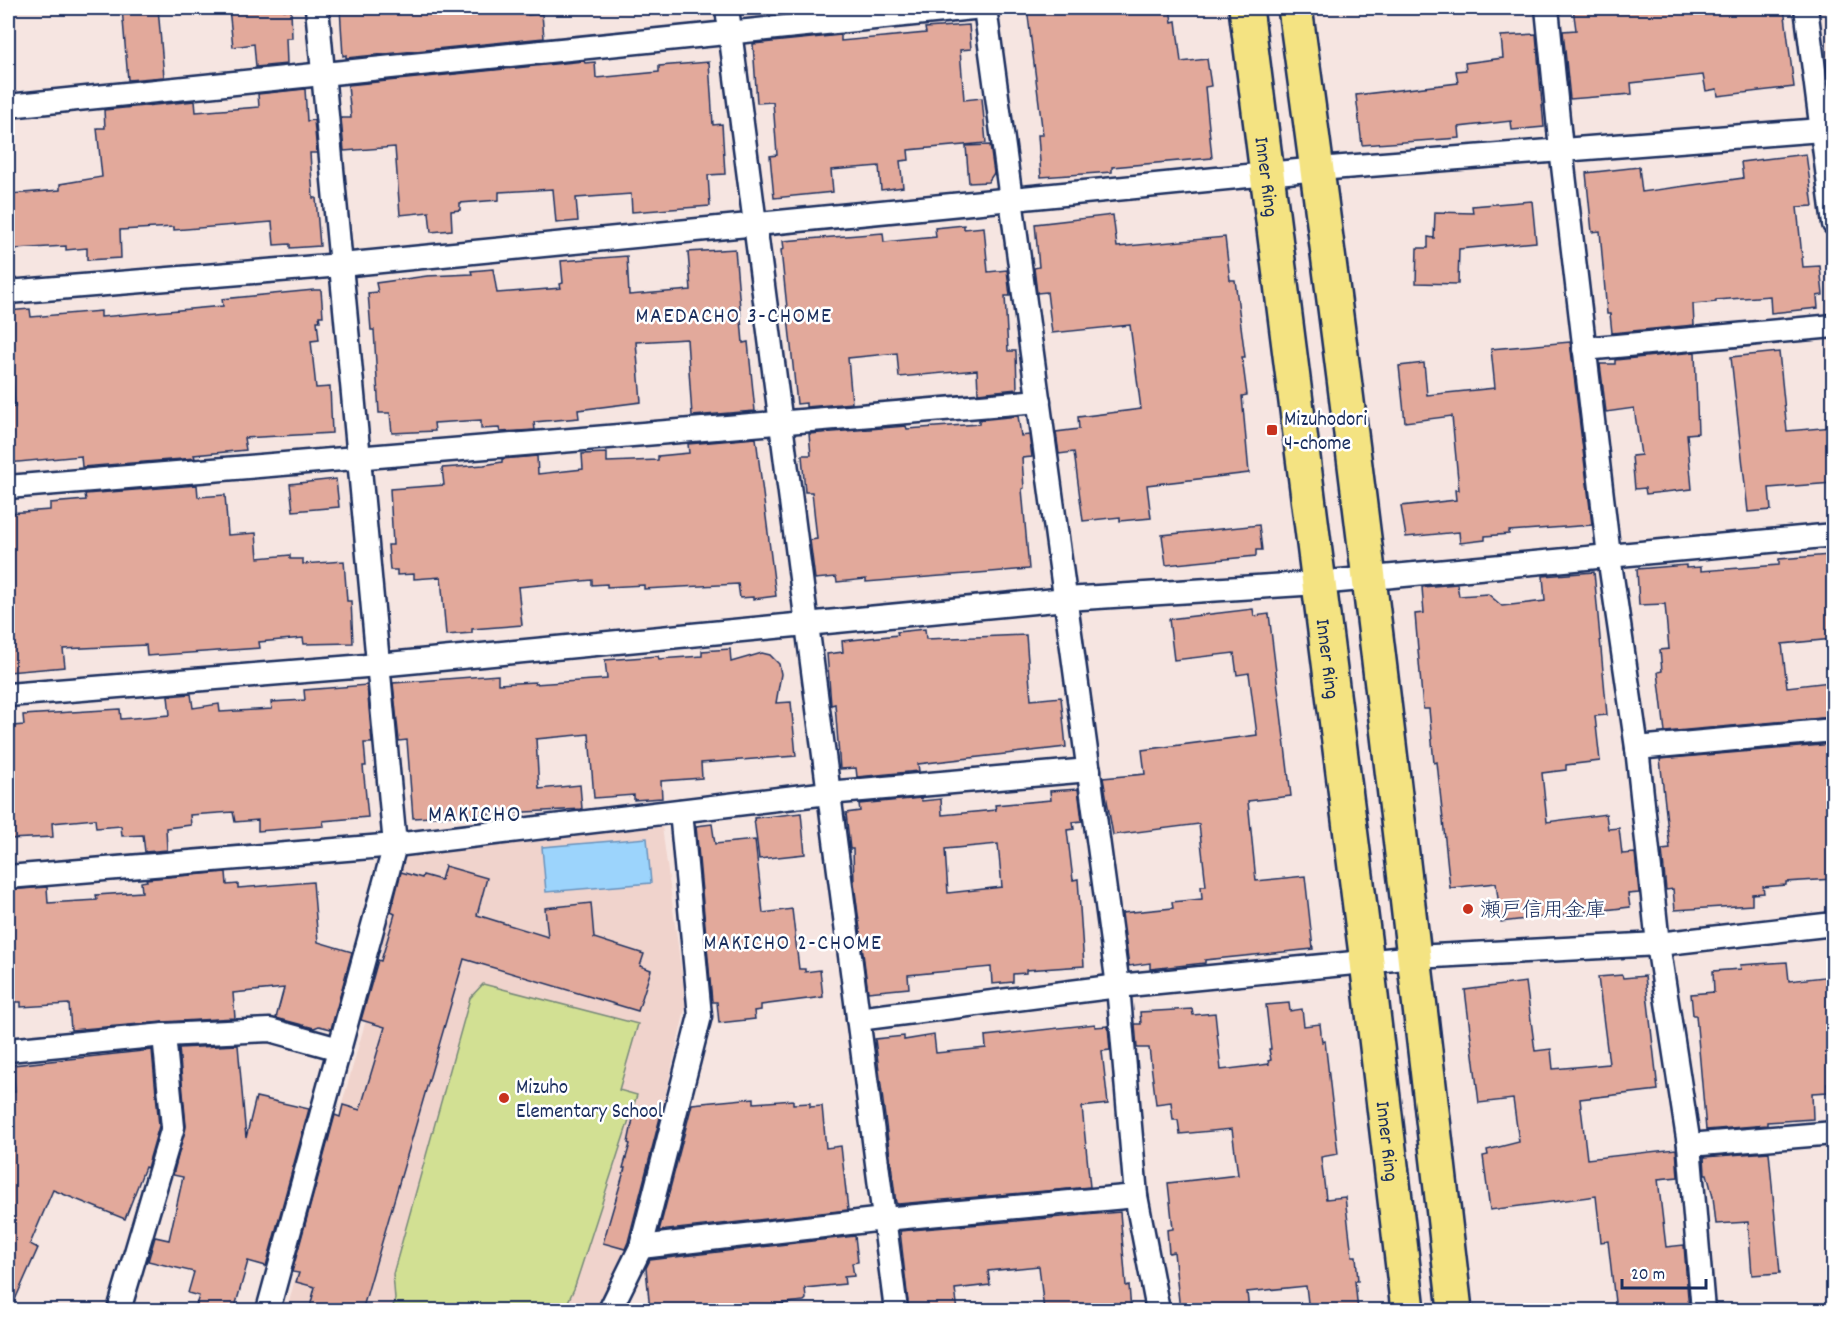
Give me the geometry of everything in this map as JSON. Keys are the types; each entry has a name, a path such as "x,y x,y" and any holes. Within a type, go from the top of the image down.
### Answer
{"main road":[{"name":"Inner Ring","path":"1246,8 1367,962 1408,1311"},
{"path":"1295,8 1318,169 1455,1311"}],"street":[{"path":"268,1311 395,846 318,8"},
{"path":"727,8 896,1311"},
{"path":"8,106 974,8"},
{"path":"986,8 1118,986 1136,1196 1158,1311"},
{"path":"1547,8 1561,149 1609,556 1637,748 1658,944 1689,1145 1703,1311"},
{"path":"1806,8 1827,129 1833,224"},
{"path":"8,292 341,265 1318,169 1827,129"},
{"path":"1584,349 1833,326"},
{"path":"8,487 1039,401"},
{"path":"8,695 378,665 1066,599 1368,579 1833,535"},
{"path":"1637,748 1833,730"},
{"path":"8,877 395,846 828,793 1089,770"},
{"path":"610,1311 640,1247 700,1016 681,811"},
{"path":"858,1019 1118,986 1414,957 1658,944 1833,924"},
{"path":"8,1050 164,1035 270,1030 339,1049"},
{"path":"119,1311 173,1127 164,1035"},
{"path":"1689,1145 1833,1133"},
{"path":"640,1247 884,1219 1136,1196"}],"shaded area":[{"name":"Mizuho Elementary School","path":"662,827 686,1005 632,1243 596,1310 287,1310 317,1192 373,995 398,860 407,850"}],"green space":[{"path":"483,984 638,1024 619,1090 637,1095 574,1289 564,1310 392,1310 395,1299 393,1274 470,998"}],"water":[{"path":"647,838 651,883 546,892 542,847"}],"building":[{"path":"122,8 158,8 164,77 128,80"},
{"path":"229,8 291,10 292,38 286,38 287,64 256,67 254,44 233,47"},
{"path":"340,8 528,8 528,15 542,14 544,38 346,58 346,55 343,56"},
{"path":"1027,8 1170,8 1172,22 1176,21 1181,62 1207,59 1211,86 1205,87 1212,158 1112,167 1112,172 1041,177 1038,135 1043,135"},
{"path":"1573,8 1784,8 1794,87 1718,96 1717,89 1706,91 1703,75 1631,83 1632,94 1570,99 1563,31 1576,30"},
{"path":"969,25 971,49 960,50 964,100 982,98 986,143 908,150 909,160 900,161 903,187 881,190 879,166 831,170 833,192 774,198 770,156 777,155 773,102 757,103 753,44 841,35 841,41 926,33 925,28"},
{"path":"1536,34 1544,127 1512,130 1511,121 1459,127 1460,138 1362,145 1356,95 1458,83 1456,71 1466,70 1465,63 1503,58 1501,36"},
{"path":"584,61 585,63 595,62 596,78 659,72 659,66 709,62 713,125 722,124 725,174 708,175 710,206 632,212 631,194 576,198 578,221 556,223 553,189 499,192 499,200 460,203 460,210 451,211 452,230 431,232 429,212 400,215 395,147 344,151 341,118 351,118 348,85"},
{"path":"305,89 307,121 314,120 317,153 310,153 313,198 316,198 320,246 290,248 290,244 274,245 272,222 174,230 174,227 120,230 121,258 87,260 87,248 66,250 66,246 14,249 11,194 60,190 60,184 102,177 97,128 105,128 104,110 195,101 196,112 259,107 258,94"},
{"path":"990,145 994,173 988,182 969,183 966,146"},
{"path":"1806,154 1813,206 1797,207 1803,267 1820,266 1823,295 1817,296 1818,308 1771,313 1770,296 1716,300 1716,302 1693,304 1694,325 1612,333 1610,314 1607,314 1600,231 1592,232 1586,173 1639,167 1642,192 1743,178 1741,162"},
{"path":"1532,201 1536,242 1459,249 1458,284 1416,283 1417,248 1428,248 1428,237 1434,238 1435,212 1473,213 1472,206"},
{"path":"1113,215 1117,247 1225,237 1230,280 1235,280 1245,357 1242,357 1247,395 1242,396 1249,473 1147,485 1151,518 1120,521 1120,517 1083,521 1074,452 1059,454 1056,432 1079,429 1078,417 1141,409 1130,325 1052,333 1047,292 1037,293 1034,268 1039,267 1035,224"},
{"path":"964,225 964,229 984,227 988,272 1007,270 1010,296 1005,296 1008,351 1016,351 1017,389 978,393 977,370 899,377 897,353 848,358 852,403 806,407 806,403 797,404 781,250 784,249 783,241 883,233 884,242 936,237 935,228"},
{"path":"735,249 743,343 748,342 755,411 692,416 687,339 636,342 641,402 578,410 579,418 534,422 535,430 500,432 499,428 481,429 481,420 434,423 435,431 392,433 390,413 379,413 374,330 371,330 368,293 378,292 376,283 427,276 472,274 471,271 493,269 497,293 561,288 560,284 563,283 561,261 627,256 629,295 691,290 688,252"},
{"path":"321,290 323,316 319,316 320,321 317,321 319,340 311,341 316,388 330,387 332,433 244,438 246,450 194,455 195,458 82,467 81,456 8,463 8,408 15,407 8,311 30,309 31,317 101,311 101,317 223,306 222,299"},
{"path":"1570,342 1592,525 1509,531 1509,534 1485,536 1485,540 1460,543 1459,532 1406,537 1401,506 1456,500 1455,490 1459,490 1452,416 1405,422 1399,366 1424,363 1427,395 1495,388 1491,349"},
{"path":"1695,352 1698,433 1687,434 1692,489 1646,494 1645,488 1635,489 1632,456 1641,455 1634,408 1606,412 1600,364 1615,364 1615,360"},
{"path":"1779,352 1787,431 1833,427 1833,483 1769,488 1771,510 1748,512 1731,357"},
{"path":"1018,416 1021,436 1029,435 1032,457 1022,458 1024,488 1022,489 1029,569 866,582 866,579 837,582 836,577 815,579 810,540 817,539 812,492 805,492 802,455 811,455 809,434 906,426 907,429 979,424 979,420"},
{"path":"756,438 776,596 740,598 738,584 644,589 644,585 607,587 607,584 592,585 592,580 518,587 522,625 472,629 472,633 446,635 441,577 414,579 414,574 397,575 397,570 390,570 388,545 393,545 390,489 444,485 442,468 484,465 502,462 502,459 537,456 538,474 583,469 582,454 607,453 607,462 658,460 658,456 689,453 688,444"},
{"path":"336,479 339,507 293,511 290,484"},
{"path":"197,485 198,497 225,495 228,535 256,533 258,558 290,555 290,559 303,559 303,564 344,561 347,601 351,601 353,643 304,644 303,638 259,642 260,648 147,656 146,645 63,649 65,667 8,672 8,513 50,510 50,503 86,500 85,494"},
{"path":"1259,525 1262,550 1256,550 1256,556 1166,565 1162,535"},
{"path":"1830,555 1833,639 1782,644 1787,687 1830,682 1831,689 1833,688 1833,717 1665,732 1658,672 1662,671 1660,650 1669,649 1665,604 1639,605 1637,569 1686,565 1686,568 1701,567 1701,571 1779,565 1779,559"},
{"path":"1594,572 1607,715 1595,716 1600,761 1566,765 1566,770 1542,773 1547,822 1606,814 1608,829 1619,828 1622,854 1635,853 1639,893 1628,894 1630,907 1501,922 1496,883 1450,888 1437,762 1434,763 1429,709 1423,709 1415,614 1424,613 1422,587 1457,584 1459,596 1488,594 1502,606 1545,601 1543,576"},
{"path":"1253,609 1254,616 1269,614 1291,796 1248,801 1256,881 1305,876 1313,949 1205,960 1205,963 1150,969 1150,963 1129,966 1122,913 1173,908 1172,902 1202,899 1201,886 1206,886 1199,824 1113,835 1103,778 1145,774 1142,750 1257,735 1249,673 1237,675 1234,653 1174,660 1169,619"},
{"path":"925,629 926,639 1026,635 1031,700 1061,697 1066,747 918,764 919,771 857,777 856,768 840,769 835,704 831,705 827,654 843,652 842,641 898,635 897,632"},
{"path":"730,649 731,662 762,653 770,655 779,664 781,674 776,703 791,702 796,756 701,763 702,778 661,781 662,798 634,800 634,795 594,798 589,734 536,739 539,789 580,785 582,809 413,818 407,740 399,741 393,683 498,675 498,684 607,679 605,660 658,656 659,659 702,656 702,651"},
{"path":"367,685 372,743 364,743 366,766 363,766 368,817 323,821 324,826 258,831 258,820 235,822 233,812 190,815 191,825 166,828 167,850 145,852 143,835 122,836 121,826 96,828 95,819 52,823 53,837 8,839 8,731 13,731 13,726 24,725 23,715 120,709 121,719 170,715 168,696 191,694 193,708 219,704 220,712 272,709 271,702 305,700 304,690"},
{"path":"1833,744 1833,879 1786,882 1786,885 1763,887 1764,893 1752,894 1752,905 1675,910 1673,889 1666,890 1662,850 1670,849 1660,759"},
{"path":"1078,789 1082,821 1073,822 1074,829 1067,830 1073,880 1078,879 1084,966 1026,970 1026,973 1013,974 1013,982 992,984 991,967 908,975 909,988 868,992 854,883 853,849 850,849 846,813 860,811 859,804 921,798 922,801 941,799 942,815 996,810 995,805 1051,800 1050,791","holes":["998,844 1002,887 948,893 945,849"]},
{"path":"801,813 805,854 759,859 754,818"},
{"path":"712,824 715,844 755,840 763,913 792,909 799,969 805,969 805,972 820,970 823,997 761,1005 761,1010 754,1011 755,1019 719,1023 717,1002 712,1002 696,826"},
{"path":"445,866 487,878 477,915 548,937 545,908 591,903 594,938 644,954 640,966 651,970 638,1011 464,959 362,1311 309,1311 315,1287 296,1282 299,1273 292,1272 335,1115 340,1117 343,1105 360,1110 385,1027 361,1020 378,960 381,961 395,914 391,912 401,872 441,880"},
{"path":"226,872 227,885 238,884 238,888 313,882 318,942 352,952 331,1029 319,1026 314,1028 276,1018 284,988 233,993 235,1018 71,1030 69,1004 21,1007 21,1002 8,1002 8,890 47,887 48,903 97,900 96,895 142,892 141,882 147,881 146,879"},
{"path":"1787,962 1789,981 1833,976 1833,1084 1827,1084 1828,1092 1812,1093 1813,1119 1706,1130 1696,1015 1693,1015 1691,994 1714,992 1713,971 1741,969 1740,965"},
{"path":"1622,975 1623,978 1645,976 1658,1090 1580,1099 1587,1159 1676,1149 1678,1177 1658,1179 1666,1247 1684,1245 1689,1311 1651,1311 1650,1307 1616,1311 1608,1241 1601,1242 1596,1196 1490,1210 1483,1156 1488,1155 1487,1150 1519,1142 1513,1099 1479,1103 1465,990 1526,982 1535,1051 1551,1049 1553,1069 1609,1064 1598,977"},
{"path":"1289,1003 1290,1011 1302,1009 1304,1026 1320,1024 1322,1042 1325,1041 1338,1154 1321,1157 1326,1199 1345,1197 1352,1256 1356,1256 1358,1281 1355,1281 1358,1311 1309,1311 1306,1286 1247,1292 1249,1311 1180,1311 1174,1252 1169,1253 1167,1230 1173,1229 1168,1183 1238,1175 1232,1129 1180,1134 1178,1120 1173,1120 1171,1102 1156,1104 1149,1048 1137,1048 1135,1024 1141,1024 1140,1012 1192,1009 1193,1015 1215,1013 1221,1070 1269,1064 1268,1061 1271,1060 1269,1049 1271,1049 1266,1005"},
{"path":"1095,1024 1095,1027 1108,1026 1110,1050 1102,1051 1108,1104 1082,1107 1090,1187 896,1203 875,1039 904,1036 904,1040 934,1035 936,1053 986,1048 985,1036"},
{"path":"238,1045 246,1138 256,1097 309,1109 266,1266 248,1261 234,1311 194,1311 199,1296 188,1293 194,1272 148,1261 155,1237 169,1240 183,1177 173,1175 186,1126 179,1048"},
{"path":"152,1050 159,1126 147,1168 145,1167 125,1219 53,1190 30,1244 38,1248 10,1311 8,1311 8,1092 15,1092 13,1065"},
{"path":"754,1098 754,1103 793,1100 793,1104 810,1103 810,1107 822,1106 826,1148 841,1146 848,1210 659,1231 692,1104"},
{"path":"663,1106 625,1249 603,1243 625,1168 623,1168 630,1144 628,1143 635,1109"},
{"path":"1769,1152 1780,1273 1752,1275 1748,1222 1716,1224 1713,1197 1707,1174 1705,1174 1704,1157"},
{"path":"1120,1212 1126,1286 1129,1285 1131,1311 1044,1311 1039,1266 988,1271 990,1285 955,1289 958,1311 909,1311 900,1231"},
{"path":"855,1236 858,1262 852,1263 854,1276 844,1277 845,1284 805,1288 806,1299 804,1301 716,1311 650,1311 646,1268 650,1260"}],"place":[{"name":"Mizuhodori 4-chome","path":"1272,430"},
{"name":"瀬戸信用金庫","path":"1468,909"},
{"name":"Mizuho Elementary School","path":"504,1098"}],"district":[{"name":"MAEDACHO 3-CHOME","path":"734,314"},
{"name":"MAKICHO","path":"475,813"},
{"name":"MAKICHO 2-CHOME","path":"793,941"}]}
